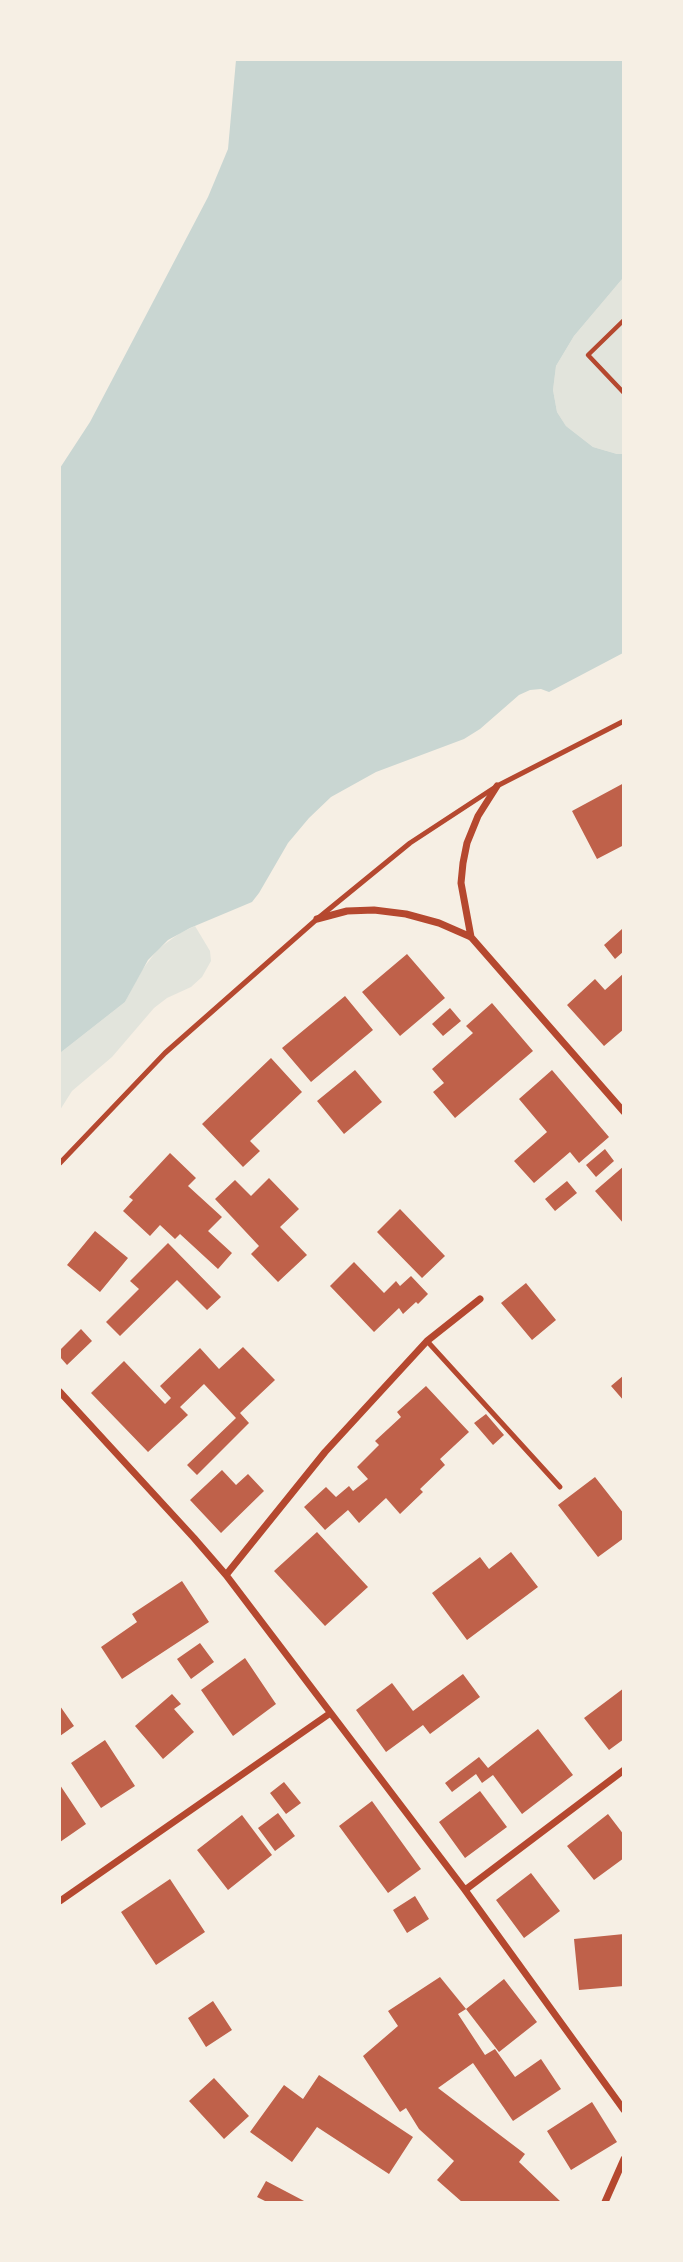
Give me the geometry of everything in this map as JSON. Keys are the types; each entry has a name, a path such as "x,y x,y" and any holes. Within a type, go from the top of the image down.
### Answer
{"street":[{"path":"471,937 461,883 463,863 467,843 478,816 497,786"},
{"path":"317,919 347,912 384,912 439,923 471,937 624,1112"},
{"path":"226,1575 325,1452 427,1341 480,1299"},
{"path":"60,1392 226,1575 465,1891 624,2110"},
{"path":"60,1901 329,1714"},
{"path":"465,1891 624,1770"},
{"path":"605,2203 624,2159"}],"lane":[{"path":"60,1163 165,1053 317,919 410,843 497,786 624,721"},
{"path":"427,1341 560,1487"}],"path":[{"path":"624,320 588,355 624,393"}],"shaded area":[{"path":"236,60 623,60 623,278 574,336 556,366 553,390 557,412 566,426 593,447 623,454 623,653 549,692 541,689 530,690 519,695 480,729 464,739 376,772 331,797 288,843 252,902 168,940 148,960 125,1002 60,1053 60,468 90,422 208,197 228,149"},
{"path":"623,278 623,454 617,454 593,447 566,426 557,412 553,390 556,366 574,336"},
{"path":"195,926 210,951 211,961 202,977 191,987 167,998 154,1008 112,1057 72,1091 60,1110 60,1053 125,1002 142,970 158,949"}],"building":[{"path":"624,783 624,845 597,859 572,811"},
{"path":"622,929 624,951 615,959 604,945"},
{"path":"407,954 445,998 400,1036 362,992"},
{"path":"624,973 624,1029 604,1046 567,1005 595,979 605,990"},
{"path":"345,996 373,1030 311,1082 282,1048"},
{"path":"492,1003 533,1051 455,1118 433,1092 444,1083 432,1069 473,1033 466,1026"},
{"path":"450,1008 461,1021 443,1036 432,1024"},
{"path":"271,1058 302,1092 250,1141 260,1151 243,1167 202,1124"},
{"path":"355,1070 382,1102 344,1134 317,1101"},
{"path":"552,1070 609,1137 579,1163 570,1152 534,1183 514,1161 547,1132 519,1099"},
{"path":"605,1149 614,1161 596,1177 586,1165"},
{"path":"170,1153 196,1178 188,1186 222,1217 208,1231 232,1253 218,1269 180,1234 175,1239 160,1225 150,1236 123,1211 133,1200 129,1197"},
{"path":"624,1166 624,1224 595,1191"},
{"path":"269,1178 299,1209 280,1227 307,1255 278,1282 251,1254 259,1246 215,1199 235,1180 251,1196"},
{"path":"567,1181 577,1193 555,1211 545,1199"},
{"path":"400,1209 445,1256 422,1278 377,1232"},
{"path":"95,1231 128,1258 100,1292 67,1265"},
{"path":"168,1243 221,1297 207,1310 177,1280 120,1336 106,1322 139,1289 130,1281"},
{"path":"354,1262 384,1293 396,1281 400,1286 411,1276 428,1294 403,1314 399,1308 374,1332 330,1286"},
{"path":"526,1283 556,1320 532,1340 501,1303"},
{"path":"81,1329 92,1341 67,1365 60,1357 60,1350"},
{"path":"243,1347 275,1380 240,1413 249,1423 197,1475 187,1465 236,1418 204,1384 180,1407 188,1415 148,1452 91,1393 124,1361 165,1404 171,1398 160,1386 200,1348 219,1369"},
{"path":"624,1375 624,1401 611,1386"},
{"path":"426,1386 469,1432 440,1459 445,1465 420,1489 423,1492 400,1514 386,1498 359,1523 348,1510 325,1530 304,1507 326,1487 336,1497 349,1486 353,1491 368,1479 357,1467 379,1445 375,1441 401,1417 397,1412"},
{"path":"486,1414 504,1435 493,1445 474,1423"},
{"path":"222,1470 236,1485 248,1474 264,1491 221,1533 190,1500"},
{"path":"595,1477 624,1514 624,1538 598,1557 558,1505"},
{"path":"317,1532 368,1587 325,1626 274,1571"},
{"path":"511,1552 538,1587 467,1640 432,1593 480,1557 489,1569"},
{"path":"182,1581 209,1622 122,1679 101,1647 137,1622 132,1614"},
{"path":"200,1643 214,1662 191,1679 177,1659"},
{"path":"245,1658 276,1704 233,1736 201,1690"},
{"path":"463,1674 480,1697 430,1734 423,1725 386,1752 356,1710 392,1683 413,1711"},
{"path":"624,1688 624,1739 609,1750 584,1718"},
{"path":"172,1694 181,1704 174,1709 194,1732 163,1759 135,1726"},
{"path":"60,1706 74,1726 60,1736"},
{"path":"538,1729 573,1775 522,1814 493,1775 482,1783 476,1774 452,1792 445,1783 479,1757 488,1768"},
{"path":"105,1740 135,1786 101,1808 71,1763"},
{"path":"284,1782 301,1803 286,1814 270,1793"},
{"path":"60,1785 86,1824 60,1842"},
{"path":"480,1791 507,1827 465,1858 439,1822"},
{"path":"372,1801 421,1869 388,1893 339,1826"},
{"path":"278,1813 295,1836 275,1851 258,1828"},
{"path":"608,1814 624,1835 624,1858 594,1880 567,1846"},
{"path":"242,1815 272,1855 228,1890 197,1850"},
{"path":"531,1873 560,1911 524,1938 496,1900"},
{"path":"170,1879 205,1932 156,1965 121,1912"},
{"path":"415,1896 429,1919 407,1933 393,1910"},
{"path":"624,1934 624,1986 579,1990 574,1939"},
{"path":"440,1977 466,2009 458,2014 485,2055 495,2049 515,2077 541,2059 561,2089 513,2121 473,2063 438,2088 525,2154 519,2162 561,2202 462,2202 437,2180 454,2161 419,2129 406,2108 400,2112 363,2056 398,2026 388,2011"},
{"path":"504,1979 537,2022 499,2052 466,2009"},
{"path":"213,2001 232,2030 206,2047 188,2018"},
{"path":"319,2075 413,2137 389,2174 317,2127 292,2162 250,2132 284,2085 303,2099"},
{"path":"214,2078 249,2116 224,2139 189,2101"},
{"path":"592,2102 617,2142 571,2170 547,2131"},
{"path":"266,2181 306,2202 267,2202 257,2197"}]}
